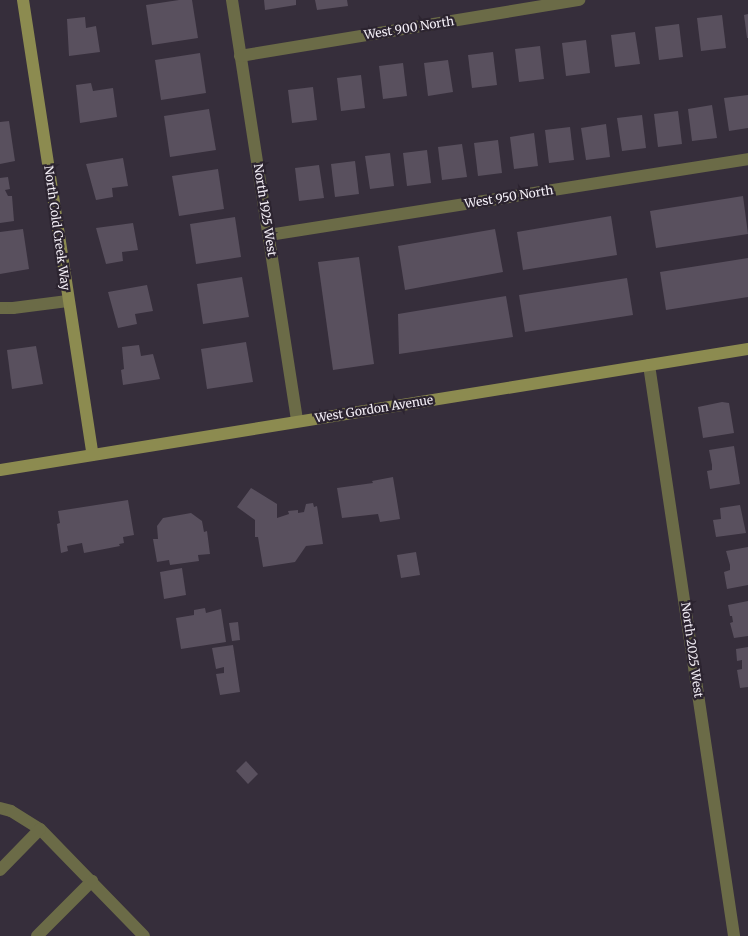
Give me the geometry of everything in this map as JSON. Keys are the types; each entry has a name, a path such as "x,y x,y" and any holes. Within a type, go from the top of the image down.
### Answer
{"main road":[{"name":"North Cold Creek Way","path":"23,0 93,455"},
{"name":"West Gordon Avenue","path":"0,470 748,349"}],"street":[{"name":"North 1925 West","path":"232,0 297,421"},
{"name":"West 900 North","path":"240,56 579,0"},
{"name":"West 950 North","path":"269,235 748,159"},
{"path":"0,308 68,301"},
{"name":"North 2025 West","path":"649,365 734,936"},
{"path":"0,808 11,811 40,829 144,936"},
{"path":"0,870 40,829"},
{"path":"37,936 92,881"}],"building":[{"path":"192,0 198,38 152,45 146,5"},
{"path":"264,0 296,0 296,5 265,10"},
{"path":"315,0 347,0 348,6 317,10"},
{"path":"748,14 748,38 747,38 744,15"},
{"path":"722,15 726,48 701,51 697,18"},
{"path":"85,17 86,28 96,26 100,52 69,56 67,19"},
{"path":"679,24 683,57 659,60 655,27"},
{"path":"635,32 640,64 615,67 611,35"},
{"path":"586,40 590,73 566,76 562,43"},
{"path":"540,46 544,79 519,82 515,49"},
{"path":"493,52 497,85 472,88 468,55"},
{"path":"200,53 206,93 161,100 155,60"},
{"path":"448,60 453,92 428,96 424,63"},
{"path":"403,63 407,96 383,99 379,66"},
{"path":"361,75 365,108 341,111 337,78"},
{"path":"91,83 93,91 113,88 117,117 80,123 76,85"},
{"path":"313,87 317,120 292,123 288,90"},
{"path":"748,95 748,128 729,131 724,98"},
{"path":"712,105 717,138 692,141 688,109"},
{"path":"209,109 216,150 170,157 164,116"},
{"path":"678,111 682,144 658,147 654,114"},
{"path":"642,115 646,148 622,151 617,118"},
{"path":"9,121 15,161 0,164 0,122"},
{"path":"606,124 610,157 586,160 581,128"},
{"path":"570,127 574,160 549,163 545,130"},
{"path":"534,133 538,166 514,169 510,137"},
{"path":"498,140 502,173 478,176 474,143"},
{"path":"462,144 467,177 442,180 438,147"},
{"path":"427,150 431,183 407,186 403,153"},
{"path":"390,153 394,186 370,189 365,156"},
{"path":"123,158 128,186 112,188 113,197 96,200 86,164"},
{"path":"355,161 359,194 335,197 331,164"},
{"path":"319,165 324,198 299,201 295,168"},
{"path":"218,169 224,209 179,216 172,176"},
{"path":"8,177 10,189 5,190 8,196 12,196 14,221 0,223 0,178"},
{"path":"743,196 748,234 656,248 650,211"},
{"path":"611,216 617,255 523,270 517,232"},
{"path":"235,217 241,257 196,264 190,224"},
{"path":"133,223 138,250 122,252 123,261 106,264 96,228"},
{"path":"23,229 29,269 0,274 0,232"},
{"path":"495,229 503,272 405,290 398,246"},
{"path":"359,257 374,364 333,370 318,262"},
{"path":"748,258 748,297 666,310 660,272"},
{"path":"242,277 249,317 203,324 197,284"},
{"path":"627,278 633,315 525,332 519,295"},
{"path":"147,285 153,311 135,314 137,324 118,328 108,292"},
{"path":"506,296 513,337 399,354 398,314"},
{"path":"246,342 253,382 207,389 201,349"},
{"path":"139,345 141,356 153,354 160,379 123,385 121,370 124,369 122,347"},
{"path":"36,346 43,384 12,389 7,350"},
{"path":"722,402 729,403 734,433 703,438 698,407"},
{"path":"734,446 740,484 710,489 707,471 712,470 712,465 709,450"},
{"path":"393,477 400,519 380,522 378,514 342,518 337,488 373,483 372,481"},
{"path":"251,488 277,504 277,518 289,514 288,511 298,510 298,513 304,512 306,504 313,503 314,507 317,506 323,544 306,546 295,562 263,567 258,537 255,537 255,520 237,507"},
{"path":"128,500 134,535 123,537 124,543 119,544 120,546 84,553 82,543 67,546 68,551 61,553 57,524 60,523 58,511"},
{"path":"740,505 746,533 716,537 713,520 721,519 720,508"},
{"path":"191,513 202,521 204,532 207,531 210,554 198,555 199,561 170,565 169,560 157,562 153,539 158,539 157,526 163,518"},
{"path":"748,547 748,585 727,589 724,572 730,570 730,565 726,551"},
{"path":"416,552 420,575 401,578 397,555"},
{"path":"182,568 186,595 164,599 160,572"},
{"path":"748,601 748,636 734,638 730,623 733,622 732,616 730,616 728,605"},
{"path":"205,608 206,613 221,609 226,642 181,649 176,618 194,615 194,610"},
{"path":"238,622 240,640 232,641 229,623"},
{"path":"233,645 240,692 220,695 216,674 224,673 224,667 216,669 212,648"},
{"path":"748,647 748,687 740,688 737,670 742,669 742,660 737,661 736,649"},
{"path":"246,761 258,774 248,784 236,771"}]}
